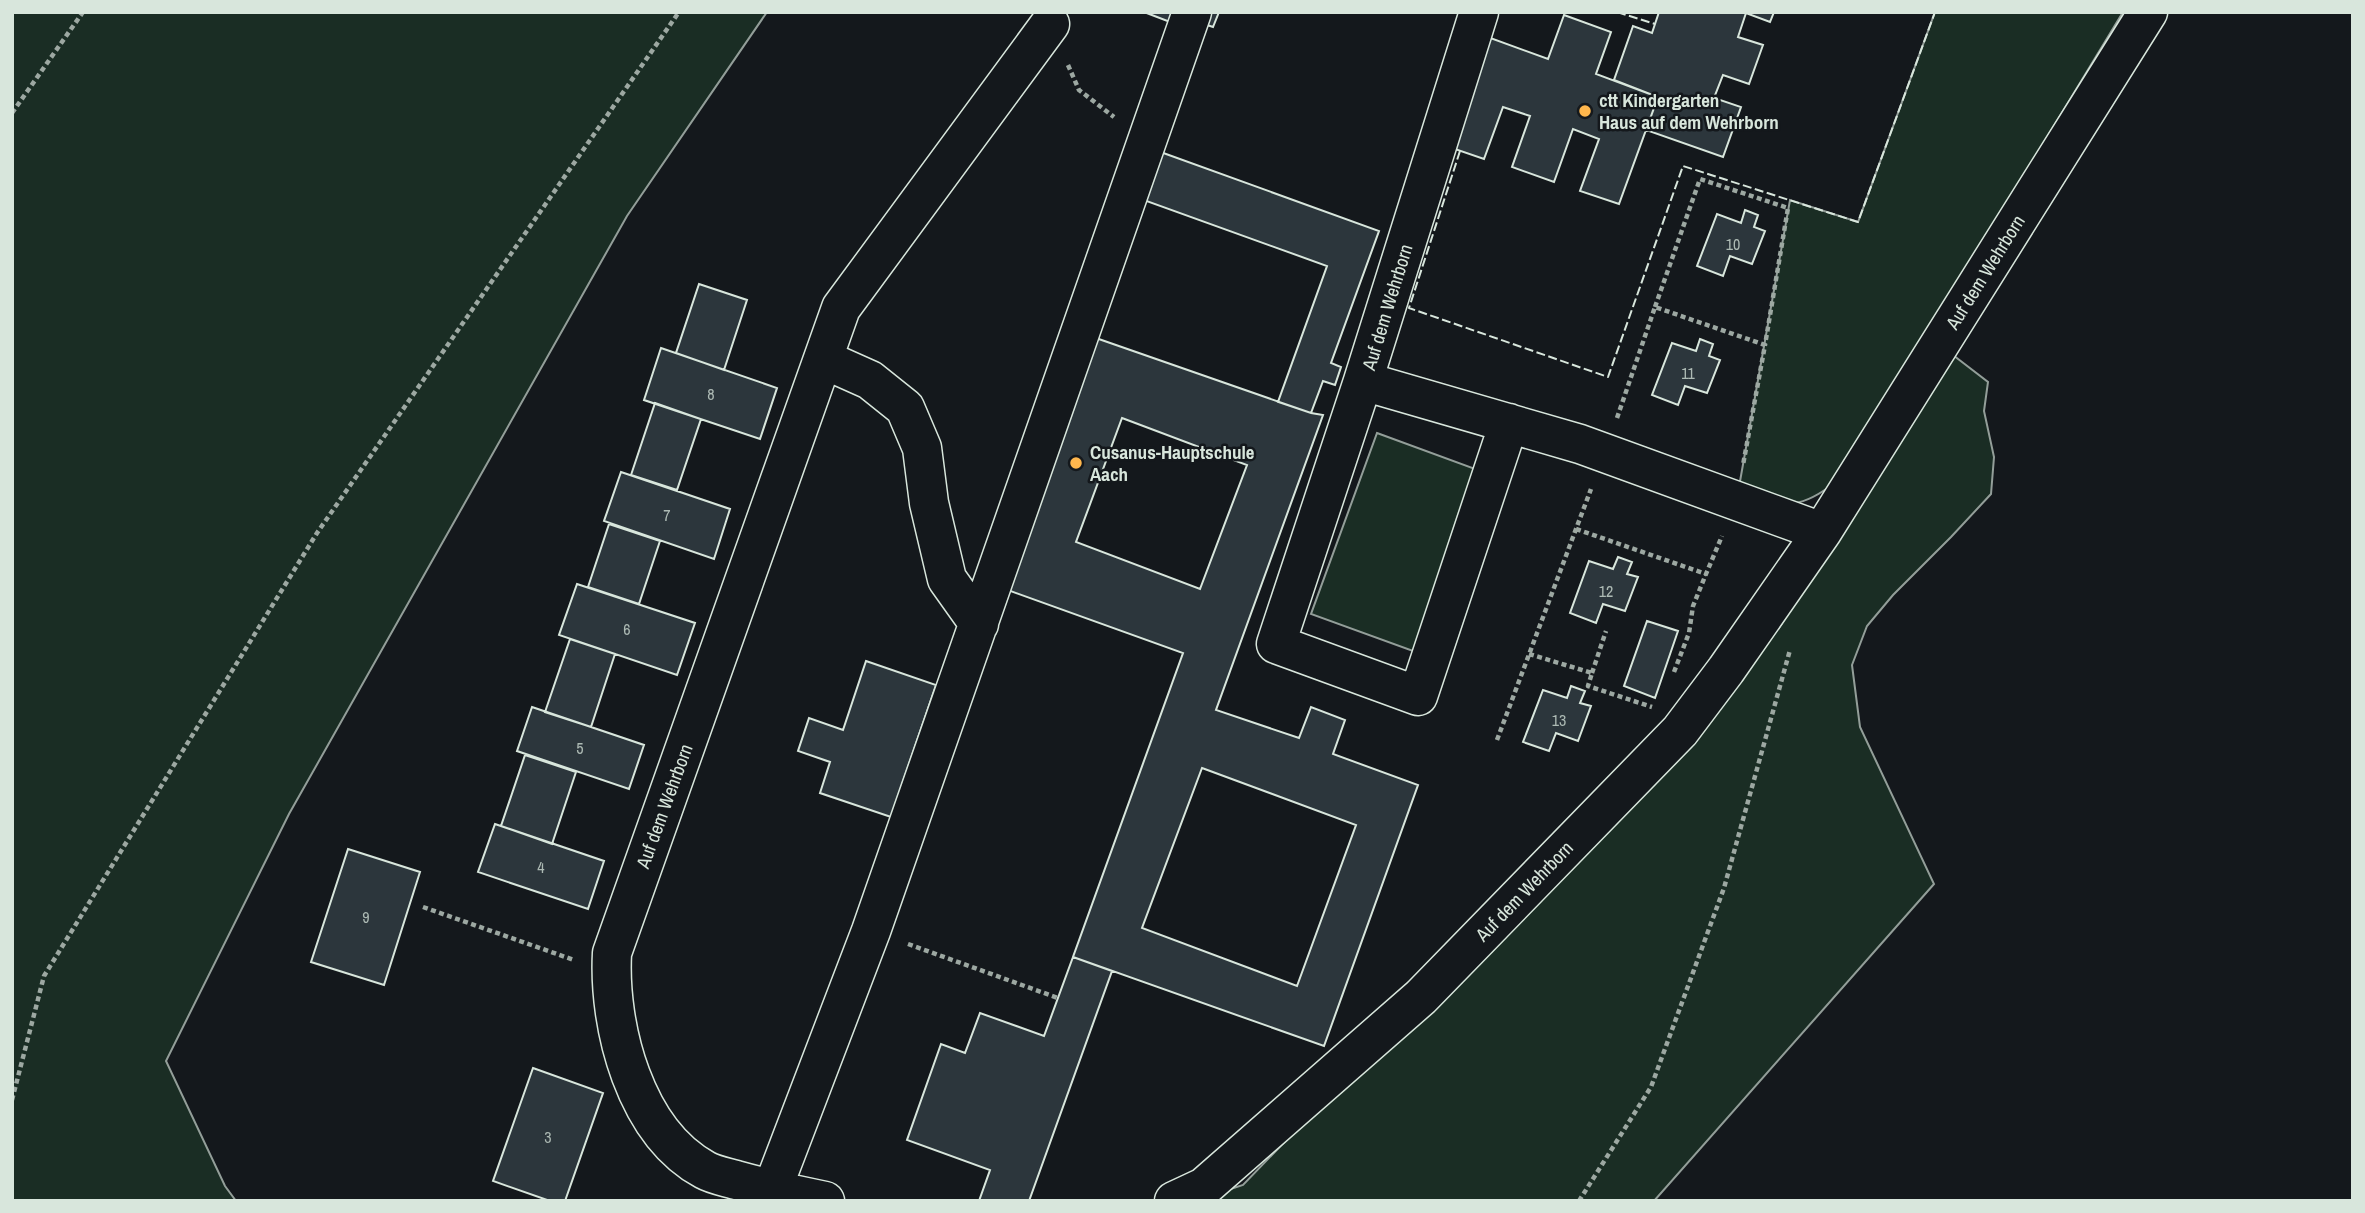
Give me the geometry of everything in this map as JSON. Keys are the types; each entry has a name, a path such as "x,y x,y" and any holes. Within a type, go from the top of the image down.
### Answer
{"street":[{"path":"772,1190 871,931 1192,12"},
{"name":"Auf dem Wehrborn","path":"1479,12 1363,381 1580,444 1822,532"},
{"name":"Auf dem Wehrborn","path":"1174,1201 1205,1187 1421,997 1680,732 1822,532 2148,12"},
{"name":"Auf dem Wehrborn","path":"825,1201 772,1190 706,1171 668,1142 629,1078 612,1001 612,953 841,308 1050,24"},
{"path":"823,359 870,380 905,408 922,448 929,503 947,579 979,624"},
{"path":"1363,381 1276,645 1418,696 1509,424"}],"path":[{"path":"12,113 83,12"},
{"path":"12,1100 44,976 51,964 317,533 679,12"},
{"path":"1050,24 1079,90 1148,144"},
{"path":"1655,307 1700,179 1788,208 1765,345"},
{"path":"1669,684 1689,633 1693,606 1706,574"},
{"path":"1606,631 1588,686 1659,709"},
{"path":"1579,1201 1651,1087 1724,888 1793,637"},
{"path":"1529,654 1592,673"},
{"path":"423,907 611,973"},
{"path":"871,931 1058,998"}],"green space":[{"path":"12,12 767,12 627,216 289,814 166,1061 225,1186 236,1201 12,1201"},
{"path":"1935,12 2123,12 1974,258 1829,487 1805,501 1775,501 1739,487 1790,200 1858,222"},
{"path":"1949,352 1988,382 1984,411 1994,457 1991,494 1893,595 1867,626 1852,665 1860,727 1934,884 1654,1201 1195,1201 1243,1185 1779,628"},
{"path":"1377,433 1478,470 1413,651 1311,614"}],"building":[{"path":"1144,12 1174,12 1170,22"},
{"path":"1201,12 1219,12 1213,27 1198,22"},
{"path":"1659,12 1774,12 1770,22 1746,13 1738,37 1763,45 1749,84 1723,75 1714,98 1741,107 1723,157 1646,130 1658,97 1614,80 1633,26 1652,33"},
{"name":"ctt Kindergarten Haus auf dem Wehrborn","path":"1564,15 1611,32 1596,74 1658,97 1619,204 1580,191 1599,139 1573,129 1554,182 1512,167 1530,116 1503,107 1484,159 1446,146 1485,36 1548,59"},
{"path":"1155,150 1379,231 1331,363 1341,367 1335,385 1323,381 1311,413 1278,402 1327,266 1138,198"},
{"path":"1745,210 1758,215 1754,227 1765,231 1752,264 1730,256 1723,276 1697,266 1717,214 1741,223"},
{"path":"699,284 747,300 724,370 676,353"},
{"path":"1093,337 1323,415 1216,710 1299,738 1311,707 1345,720 1333,754 1418,785 1324,1046 1073,957 1183,653 1002,588","holes":["1122,418 1247,465 1200,589 1076,542","1202,768 1356,825 1297,986 1142,928"]},
{"path":"1700,339 1713,344 1709,356 1720,360 1707,393 1685,386 1678,405 1652,395 1672,343 1696,351"},
{"path":"661,348 777,388 760,439 644,400"},
{"path":"655,403 701,419 677,490 631,475"},
{"path":"621,472 730,509 714,559 604,521"},
{"path":"609,524 660,541 639,604 588,587"},
{"path":"1618,557 1632,562 1627,574 1638,577 1625,611 1603,604 1596,623 1570,613 1589,561 1613,569"},
{"path":"577,584 695,623 677,675 559,635"},
{"path":"1647,621 1678,631 1655,698 1624,686"},
{"path":"570,639 615,654 591,727 545,712"},
{"path":"866,661 936,685 891,817 820,793 830,762 798,751 809,718 843,730"},
{"path":"1571,686 1585,691 1580,703 1591,706 1578,741 1556,733 1549,751 1523,742 1543,690 1567,698"},
{"path":"532,707 644,745 629,789 517,751"},
{"path":"525,755 576,772 552,844 501,826"},
{"path":"495,824 604,861 588,909 478,872"},
{"path":"348,849 420,872 384,985 311,962"},
{"path":"1073,957 1112,971 1029,1201 979,1201 990,1170 907,1140 941,1044 965,1053 980,1013 1044,1036"},
{"path":"533,1068 603,1093 565,1201 550,1201 493,1181"}],"fence":[{"path":"1617,12 1655,24"},
{"path":"1460,151 1409,308 1608,377 1683,166 1858,222 1935,12"}],"place":[{"name":"ctt Kindergarten Haus auf dem Wehrborn","path":"1585,111"},
{"name":"Cusanus-Hauptschule Aach","path":"1076,463"}]}
